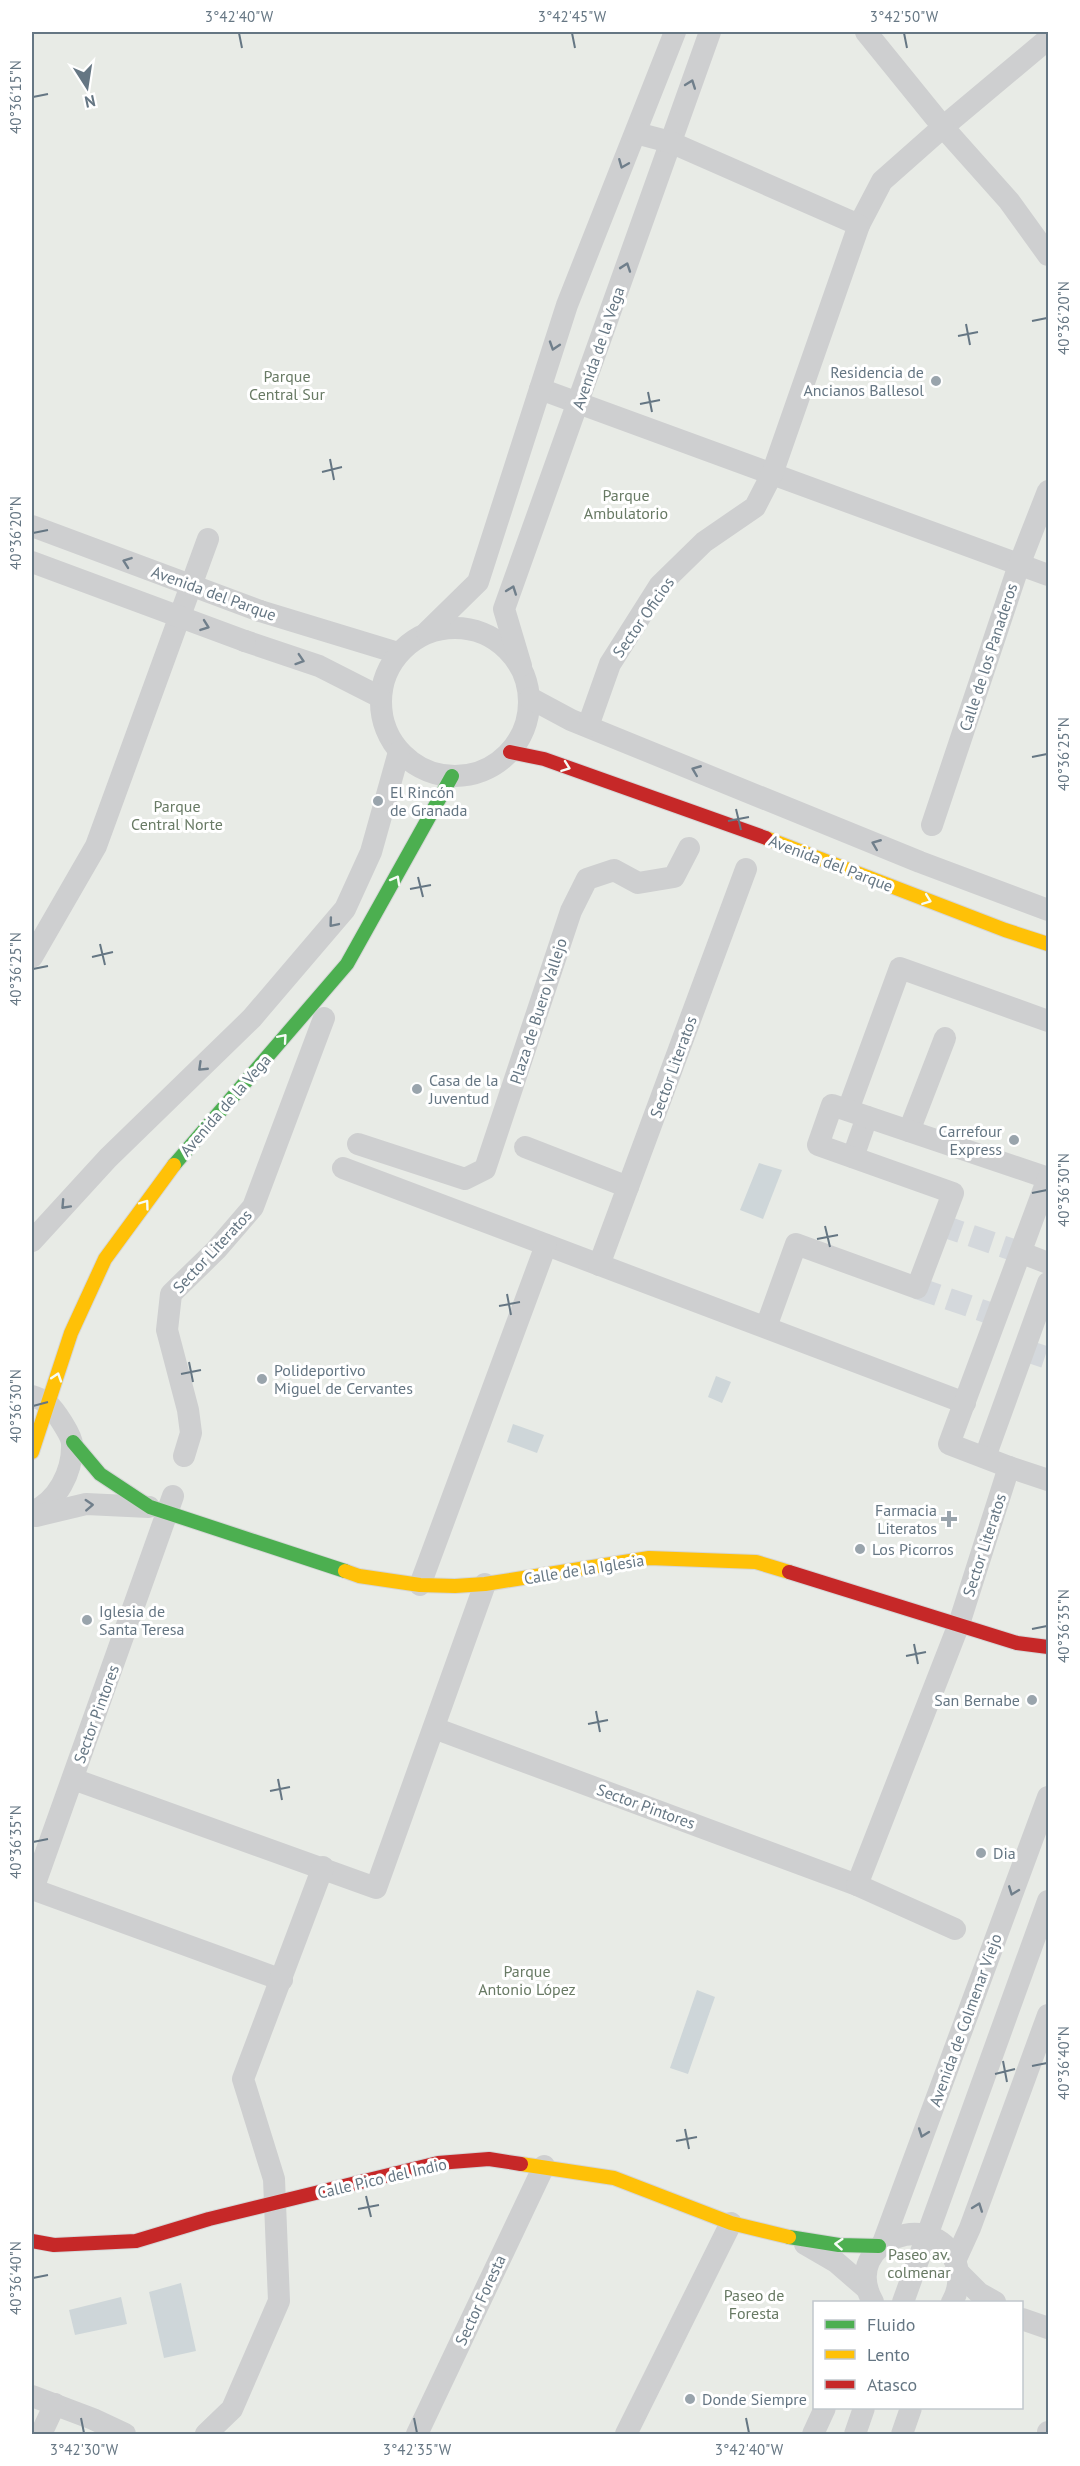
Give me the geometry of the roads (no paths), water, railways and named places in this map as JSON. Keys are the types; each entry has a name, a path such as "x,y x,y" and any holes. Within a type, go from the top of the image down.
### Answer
{"street":[{"path":"427,632 463,627 496,639 521,666 530,698 525,727 510,753 493,766 473,774 452,776 423,770 399,752 391,741 382,720 380,697 386,673 398,653 427,632 478,582 567,305 675,32"},
{"name":"Avenida de la Vega","path":"521,666 504,609 710,32"},
{"path":"866,32 943,127 1009,201 1048,255"},
{"path":"943,127 1048,39"},
{"name":"Sector Oficios","path":"588,726 610,664 660,585 704,542 755,507 772,474 859,225 882,182 943,127"},
{"path":"636,133 670,142 859,225"},
{"path":"540,389 1048,575"},
{"name":"Calle de los Panaderos","path":"932,825 1019,565 1048,491"},
{"name":"Avenida del Parque","path":"32,526 260,611 398,653"},
{"path":"32,957 96,846 208,539"},
{"name":"Avenida del Parque","path":"32,562 319,666 380,697"},
{"name":"Avenida del Parque","path":"530,698 588,726 920,862 1048,910"},
{"path":"32,1241 108,1158 252,1018 345,909 371,852 399,752"},
{"name":"Avenida del Parque","path":"510,753 544,759 710,817 1005,930 1048,944"},
{"name":"Avenida de la Vega","path":"32,1452 40,1400 105,1259 185,1150 347,964 452,776"},
{"name":"Plaza de Buero Vallejo","path":"358,1144 465,1179 485,1169 571,911 587,879 614,870 638,883 674,877 689,848"},
{"name":"Sector Literatos","path":"599,1265 746,868"},
{"path":"853,1157 857,1114 900,968 1048,1021"},
{"name":"Sector Literatos","path":"184,1456 191,1433 188,1410 167,1330 171,1294 216,1250 253,1207 324,1018"},
{"path":"909,1131 945,1038"},
{"path":"766,1327 796,1244 916,1288 952,1193 818,1145 832,1105 1048,1178 950,1444 1048,1480"},
{"path":"525,1147 628,1187"},
{"path":"343,1168 965,1403"},
{"path":"420,1586 546,1245"},
{"path":"1022,1253 1048,1263"},
{"path":"985,1457 1048,1283"},
{"path":"990,1337 1024,1350"},
{"path":"32,1514 58,1494 67,1472 73,1442 59,1416 40,1400"},
{"name":"Calle de la Iglesia","path":"73,1442 100,1473 164,1506 359,1576 420,1586 485,1584 649,1557 756,1562 1017,1643 1048,1647"},
{"name":"Sector Literatos","path":"959,1624 1009,1467"},
{"name":"Calle de la Iglesia","path":"32,1514 86,1504 164,1506"},
{"name":"Sector Pintores","path":"164,1506 73,1779 32,1889 282,1980"},
{"name":"Sector Pintores","path":"73,1779 323,1867 376,1888 485,1584"},
{"path":"857,1885 959,1624"},
{"name":"Calle de la Iglesia","path":"1017,1643 1048,1665"},
{"name":"Sector Pintores","path":"434,1728 857,1885 955,1929"},
{"name":"Avenida de Colmenar Viejo","path":"867,2296 867,2268 881,2245 1048,1797"},
{"path":"206,2434 232,2409 279,2301 274,2179 243,2079 323,1867"},
{"path":"903,2301 1048,1901"},
{"path":"953,2301 956,2296 957,2267 970,2228 1048,2015"},
{"name":"Calle Pico del Indio","path":"32,2241 54,2245 136,2241 209,2219 438,2163 489,2159 614,2178 731,2223 799,2240 839,2245 881,2245"},
{"name":"Sector Foresta","path":"417,2434 544,2166"},
{"path":"626,2434 731,2223"},
{"path":"881,2245 905,2234 928,2236 944,2246 957,2267 979,2293 993,2301"},
{"name":"Calle Pico del Indio","path":"799,2240 836,2262 867,2296"},
{"path":"1023,2319 1048,2328"},
{"path":"32,2396 125,2434"},
{"path":"41,2434 55,2404"},
{"path":"813,2434 825,2409"},
{"path":"855,2434 864,2409"},
{"path":"902,2434 910,2409"}],"tunnel":[{"path":"940,1225 1022,1253"},
{"path":"917,1288 998,1316"},
{"path":"1024,1350 1048,1358"}],"place":[{"name":"Residencia de Ancianos Ballesol","path":"936,381"},
{"name":"El Rincón de Granada","path":"378,801"},
{"name":"Casa de la Juventud","path":"417,1089"},
{"name":"Carrefour Express","path":"1014,1140"},
{"name":"Polideportivo Miguel de Cervantes","path":"262,1379"},
{"name":"Farmacia Literatos","path":"949,1519"},
{"name":"Los Picorros","path":"860,1549"},
{"name":"Iglesia de Santa Teresa","path":"87,1620"},
{"name":"San Bernabe","path":"1032,1700"},
{"name":"Dia","path":"981,1853"},
{"name":"Donde Siempre","path":"690,2399"}],"park label":[{"name":"Parque Central Sur","path":"287,385"},
{"name":"Parque Ambulatorio","path":"626,504"},
{"name":"Parque Central Norte","path":"177,815"},
{"name":"Parque Antonio López","path":"527,1980"},
{"name":"Paseo av. colmenar","path":"919,2263"},
{"name":"Paseo de Foresta","path":"754,2304"}]}
